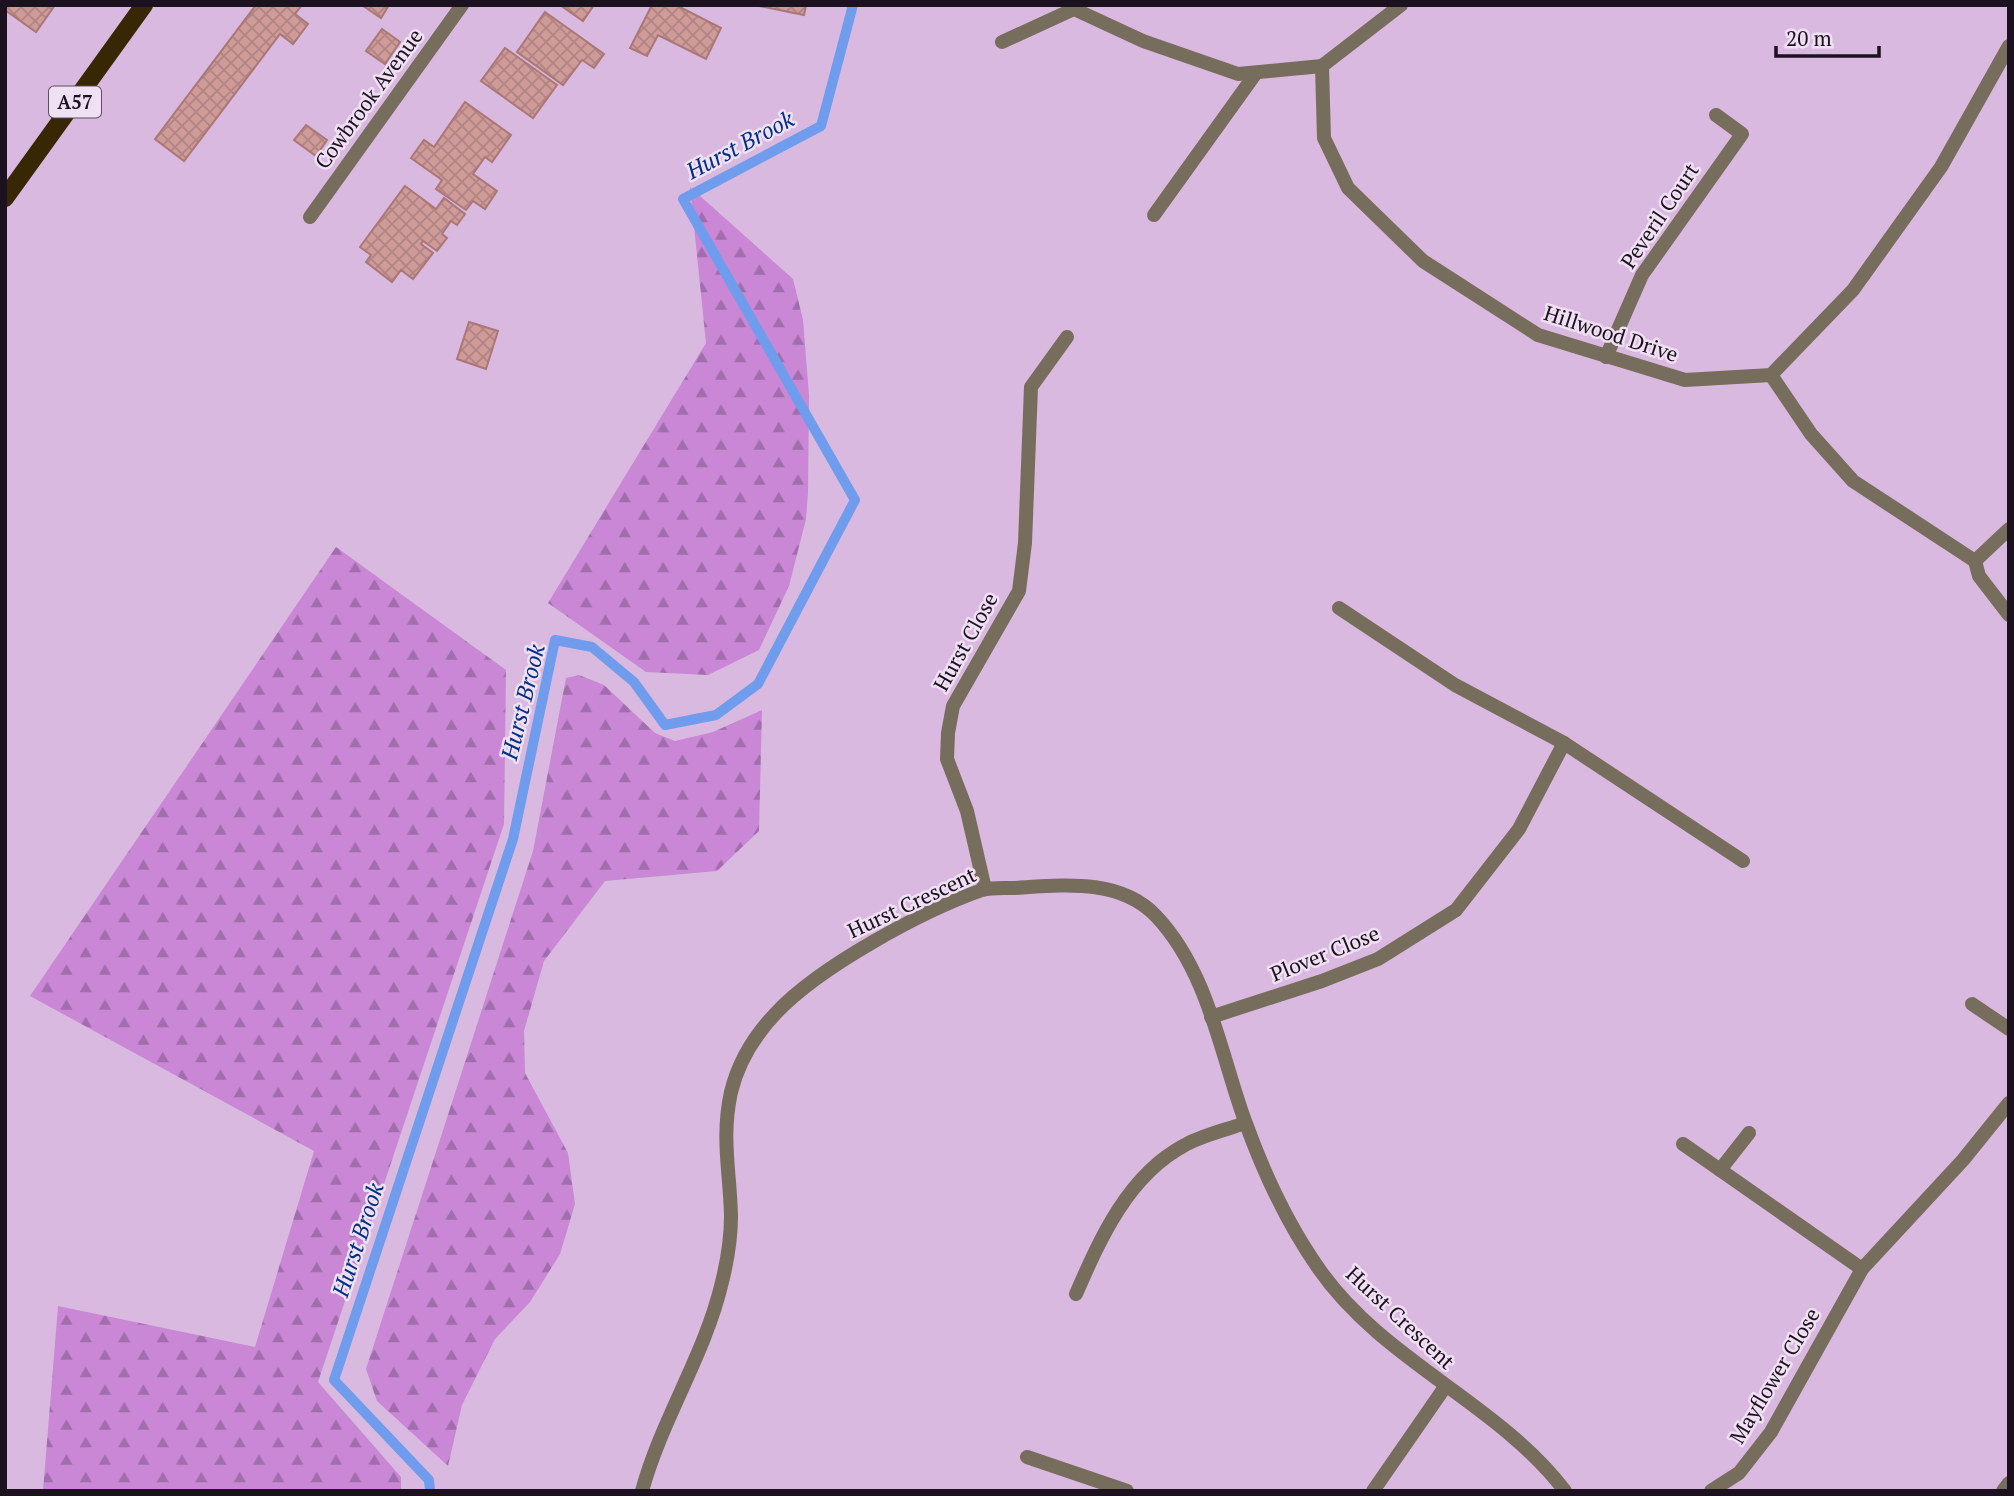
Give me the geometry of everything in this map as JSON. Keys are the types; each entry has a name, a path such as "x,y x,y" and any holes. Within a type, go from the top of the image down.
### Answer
{"main road":[{"name":"A57","path":"5,198 144,5"}],"street":[{"name":"Cowbrook Avenue","path":"310,217 462,5"},
{"path":"1002,42 1074,9 1155,46 1238,74 1256,73 1322,66 1401,5"},
{"path":"2009,46 1941,167 1853,290 1772,375 1811,434 1853,481 1975,561 1979,576 2009,615"},
{"name":"Hillwood Drive","path":"1322,66 1324,138 1348,188 1423,261 1538,335 1685,380 1772,375"},
{"path":"1154,215 1256,73"},
{"name":"Peveril Court","path":"1606,357 1642,275 1742,134 1716,115"},
{"name":"Hurst Close","path":"985,889 967,811 947,759 948,733 953,706 1019,591 1025,543 1031,387 1066,337"},
{"path":"1975,561 2009,529"},
{"path":"1339,608 1455,685 1564,743 1742,861"},
{"name":"Plover Close","path":"1211,1017 1322,981 1378,959 1456,910 1520,830 1564,743"},
{"name":"Hurst Crescent","path":"642,1491 652,1455 707,1335 723,1279 731,1217 724,1146 731,1090 748,1049 777,1012 846,958 907,925 985,889 1078,885 1124,893 1155,915 1188,961 1211,1017 1245,1123 1291,1225 1320,1272 1355,1311 1445,1387 1545,1465 1565,1491"},
{"path":"1972,1004 2009,1029"},
{"name":"Mayflower Close","path":"1710,1491 1739,1474 1771,1432 1861,1269 1964,1160 2009,1102"},
{"path":"1076,1294 1106,1228 1139,1182 1184,1145 1245,1123"},
{"path":"1720,1170 1749,1133"},
{"path":"1683,1144 1861,1269"},
{"path":"1373,1491 1445,1387"},
{"path":"1027,1457 1127,1491"},
{"path":"2003,1491 2009,1483"}],"green space":[{"path":"690,187 793,279 803,320 809,395 806,519 789,586 759,650 708,675 646,672 548,603 706,343"},
{"path":"336,547 506,670 504,824 318,1382 401,1477 401,1491 43,1491 58,1306 255,1347 314,1151 30,996"},
{"path":"579,675 604,685 655,733 675,741 713,732 762,710 759,831 717,871 605,881 544,961 524,1031 525,1073 568,1153 575,1204 560,1254 530,1302 495,1339 462,1405 448,1466 377,1401 366,1369 533,851 566,678"}],"building":[{"path":"5,5 55,5 36,32 5,10"},
{"path":"256,5 302,5 295,14 308,24 293,44 280,34 184,161 155,139"},
{"path":"362,5 389,5 381,18"},
{"path":"560,5 594,5 583,21"},
{"path":"652,5 676,5 721,28 706,59 658,35 647,56 630,48"},
{"path":"754,5 806,5 804,15"},
{"path":"545,12 604,54 594,68 582,60 563,85 517,52"},
{"path":"382,29 400,42 385,64 366,51"},
{"path":"505,48 557,85 533,118 481,81"},
{"path":"465,102 511,135 492,162 485,157 473,174 497,191 485,209 473,201 466,210 436,189 442,180 411,158 424,140 434,147"},
{"path":"306,125 327,140 316,156 294,140"},
{"path":"405,186 436,209 444,198 465,214 457,225 451,221 442,234 447,238 437,251 423,241 421,244 433,253 413,279 401,270 392,282 366,262 371,255 360,247"},
{"path":"469,322 498,331 486,369 457,359"}],"waterway":[{"name":"Hurst Brook","path":"430,1491 429,1480 334,1380 513,839 555,640 592,647 634,682 665,725 716,715 758,684 855,500 683,199 821,126 853,5"}]}
